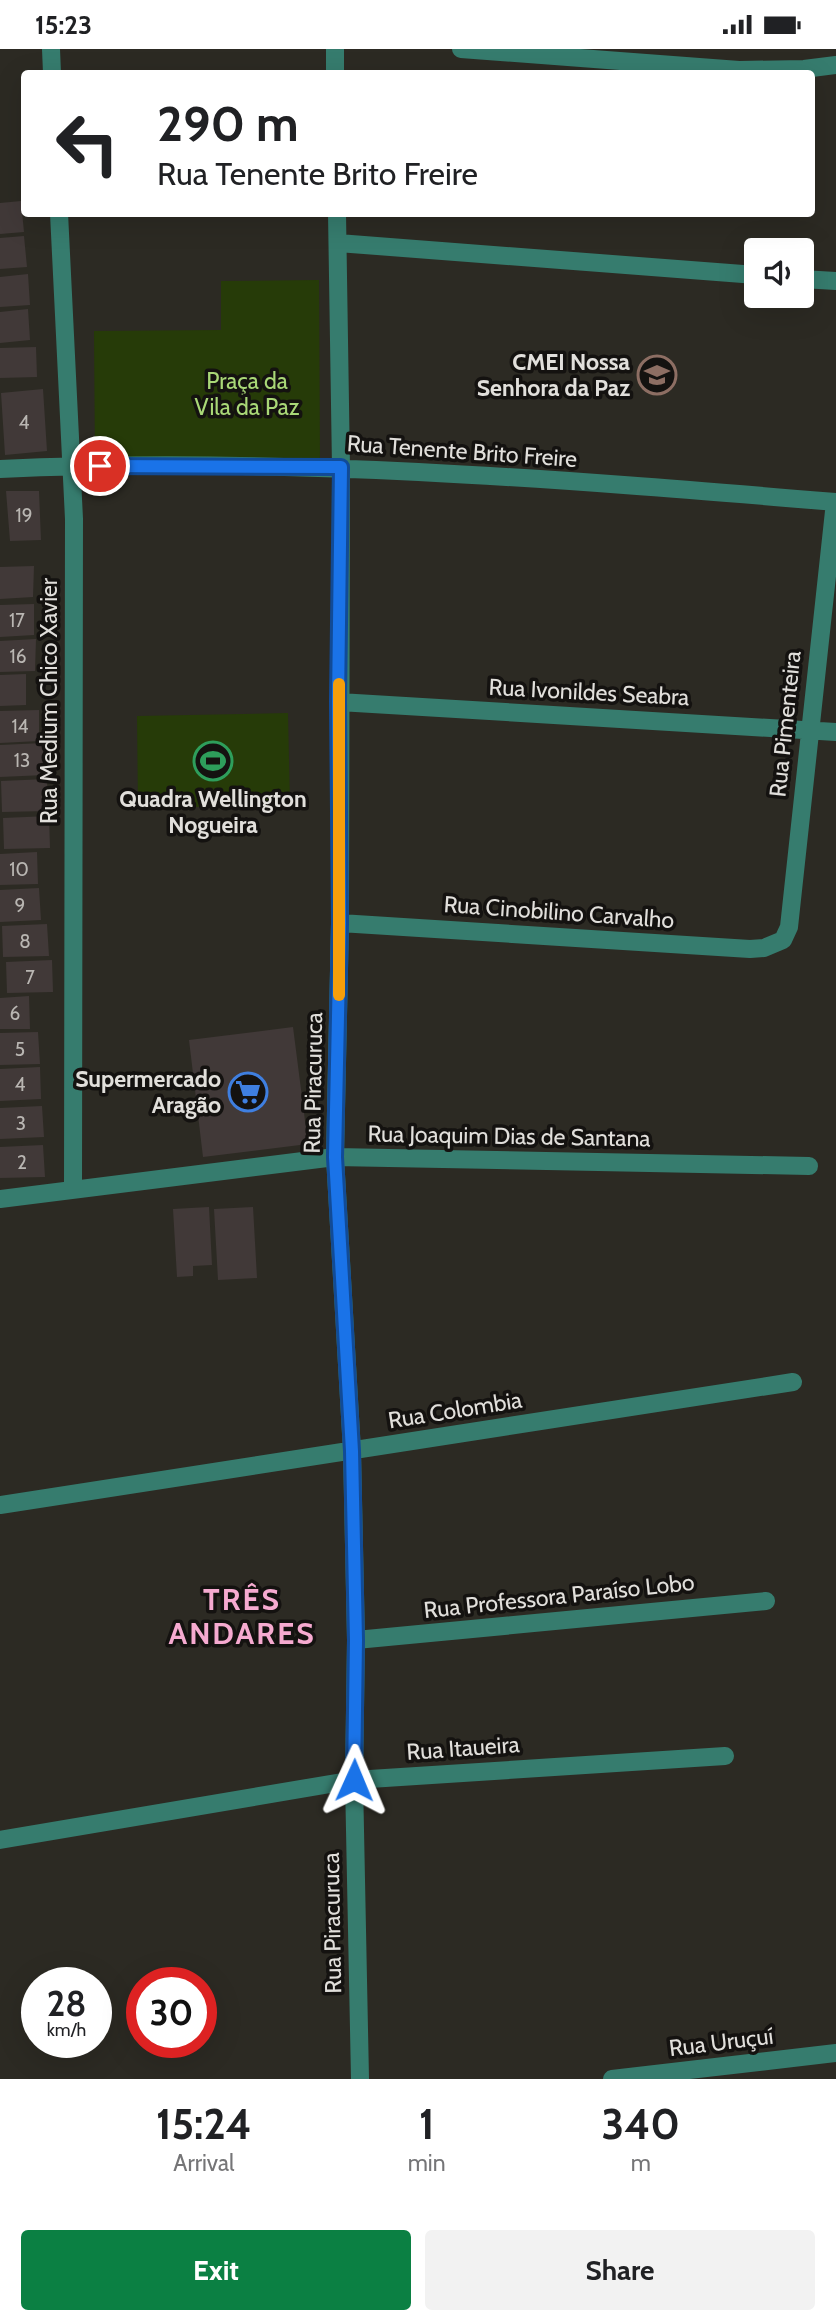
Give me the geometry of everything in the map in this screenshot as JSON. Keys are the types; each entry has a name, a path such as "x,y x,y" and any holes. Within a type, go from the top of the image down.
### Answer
{"street":[{"path":"51,49 52,70"},
{"path":"335,49 335,70"},
{"path":"461,49 739,70 804,69 836,65"},
{"name":"Rua Medium Chico Xavier","path":"59,217 73,466 73,1189"},
{"name":"Rua Piracuruca","path":"337,217 341,467 338,702 340,923 335,1157 352,1451 356,1640 354,1780 360,2079"},
{"path":"338,243 744,274"},
{"path":"814,280 836,281"},
{"name":"Rua Tenente Brito Freire","path":"0,469 73,466 341,467 835,502"},
{"name":"Rua Pimenteira","path":"774,945 783,940 789,927 835,502"},
{"name":"Rua Ivonildes Seabra","path":"338,702 836,732"},
{"name":"Rua Cinobilino Carvalho","path":"340,923 750,949 774,945"},
{"name":"Rua Joaquim Dias de Santana","path":"0,1199 335,1157 809,1166"},
{"name":"Rua Colombia","path":"0,1505 793,1382"},
{"name":"Rua Professora Paraíso Lobo","path":"356,1640 766,1601"},
{"name":"Rua Itaueira","path":"0,1840 354,1780 725,1756"},
{"name":"Rua Uruçuí","path":"612,2079 836,2053"}],"green space":[{"name":"Praça da Vila da Paz","path":"319,280 320,464 95,465 94,331 221,330 221,281"},
{"name":"Quadra Wellington Nogueira","path":"288,713 290,805 138,808 137,716"}],"building":[{"path":"21,201 24,232 0,234 0,203"},
{"path":"24,236 27,267 0,269 0,238"},
{"path":"28,274 30,305 0,307 0,277"},
{"path":"28,309 30,340 0,343 0,312"},
{"path":"36,347 37,377 0,378 0,348"},
{"path":"43,389 47,451 5,455 1,393"},
{"path":"6,491 39,491 41,540 10,541"},
{"path":"34,566 33,597 0,599 0,567"},
{"path":"34,604 34,635 0,637 0,605"},
{"path":"36,639 35,671 0,672 0,641"},
{"path":"26,674 26,705 0,706 0,675"},
{"path":"39,710 39,741 0,743 0,711"},
{"path":"43,743 45,775 0,777 0,745"},
{"path":"47,779 48,811 2,812 1,781"},
{"path":"49,816 50,848 4,849 3,818"},
{"path":"37,852 38,884 0,885 0,854"},
{"path":"39,888 41,920 0,922 0,890"},
{"path":"47,924 49,956 3,957 2,926"},
{"path":"52,960 53,992 7,993 6,962"},
{"path":"29,996 30,1029 0,1029 0,998"},
{"name":"Supermercado Aragão","path":"293,1027 308,1144 203,1157 189,1040"},
{"path":"38,1032 40,1064 0,1065 0,1033"},
{"path":"40,1067 41,1099 0,1101 0,1069"},
{"path":"42,1106 44,1137 0,1139 0,1108"},
{"path":"43,1145 45,1177 0,1178 0,1147"},
{"path":"209,1207 212,1265 193,1266 193,1276 177,1277 173,1209"},
{"path":"253,1207 257,1278 218,1280 214,1209"}],"slow traffic":[{"path":"339,684 339,995"}],"place":[{"name":"CMEI Nossa Senhora da Paz","path":"657,375"},
{"name":"Quadra Wellington Nogueira","path":"213,761"},
{"name":"Supermercado Aragão","path":"248,1092"}],"district":[{"name":"TRÊS ANDARES","path":"242,1616"}],"route":[{"path":"100,466 341,467 338,702 340,923 335,1157 352,1451 356,1640 354,1780"}]}
